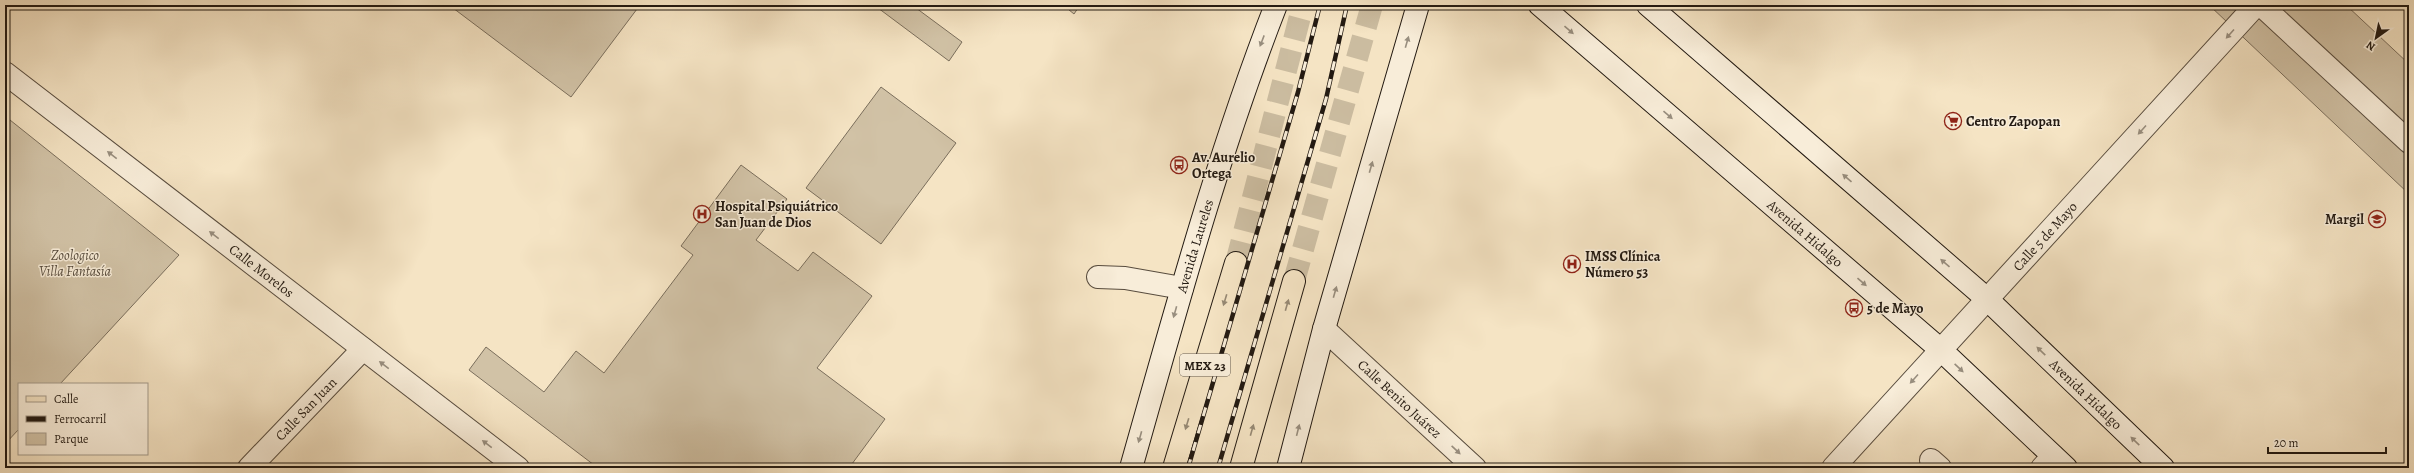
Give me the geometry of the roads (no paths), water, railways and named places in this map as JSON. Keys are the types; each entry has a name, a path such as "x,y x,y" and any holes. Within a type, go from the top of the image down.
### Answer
{"main road":[{"name":"Avenida Laureles","path":"1131,468 1182,288 1252,65 1276,5"},
{"path":"1288,468 1324,329 1418,5"},
{"name":"Avenida Hidalgo","path":"1540,5 1940,350 2054,464"},
{"name":"Avenida Hidalgo","path":"1648,5 1987,300 2163,468"},
{"name":"Calle 5 de Mayo","path":"1833,468 2256,5"},
{"path":"2261,5 2409,142"},
{"name":"Calle Morelos","path":"5,73 363,349 510,466"},
{"name":"MEX 23","path":"1174,468 1236,262"},
{"path":"1098,277 1125,278 1182,288"},
{"path":"1241,468 1294,281"},
{"name":"Calle Benito Juárez","path":"1324,329 1475,468"},
{"name":"Calle San Juan","path":"249,468 363,349"}],"tunnel":[{"path":"1236,263 1303,5"},
{"path":"1294,281 1372,5"}],"railway":[{"path":"1188,468 1298,92 1320,5"},
{"path":"1218,468 1326,99 1347,5"}],"place":[{"name":"Centro Zapopan","path":"1953,121"},
{"name":"Av. Aurelio Ortega","path":"1179,165"},
{"name":"Hospital Psiquiátrico San Juan de Dios","path":"702,214"},
{"name":"Margil","path":"2377,219"},
{"name":"IMSS Clínica Número 53","path":"1572,264"},
{"name":"5 de Mayo","path":"1854,308"}],"park label":[{"name":"Zoologico Villa Fantasía","path":"75,264"}]}
